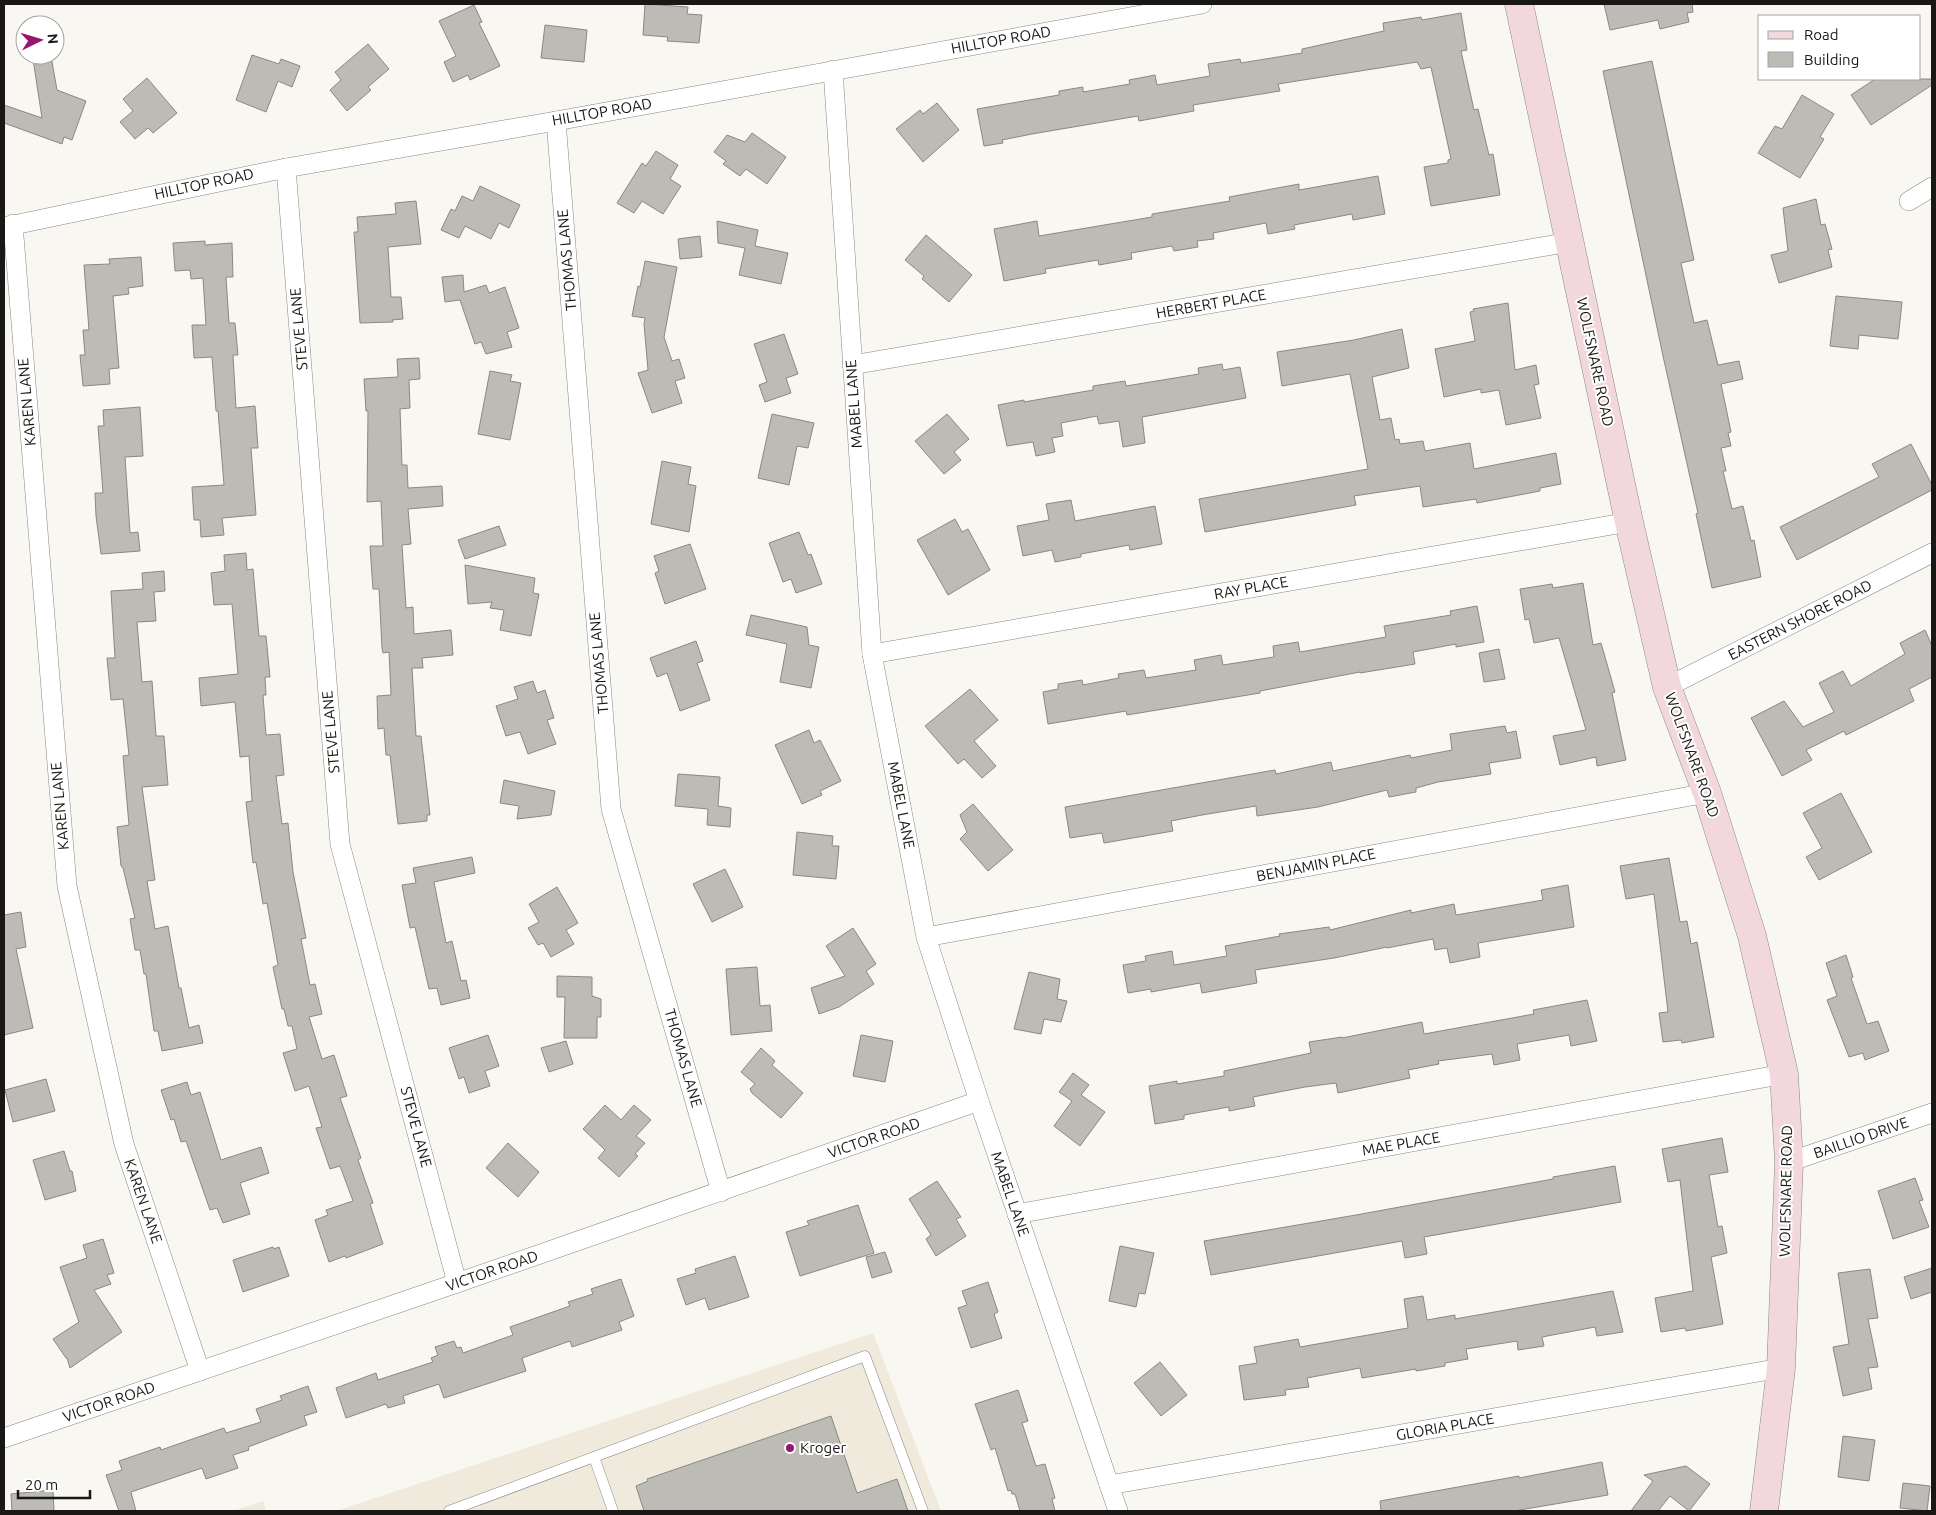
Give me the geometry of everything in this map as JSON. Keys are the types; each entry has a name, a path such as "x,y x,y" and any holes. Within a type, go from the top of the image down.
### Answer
{"street":[{"name":"HILLTOP ROAD","path":"8,225 286,168 1202,4"},
{"name":"WOLFSNARE ROAD","path":"1519,4 1629,522 1667,687 1707,793 1752,936 1784,1074 1789,1162 1781,1368 1764,1511"},
{"name":"MABEL LANE","path":"832,70 872,654 926,938 979,1101 1118,1511"},
{"name":"THOMAS LANE","path":"556,121 611,809 721,1192"},
{"name":"STEVE LANE","path":"286,168 340,844 457,1283"},
{"path":"1909,201 1932,187"},
{"name":"KAREN LANE","path":"8,225 66,886 124,1144 200,1371"},
{"name":"HERBERT PLACE","path":"852,365 1570,242"},
{"name":"RAY PLACE","path":"872,654 1629,522"},
{"name":"EASTERN SHORE ROAD","path":"1667,687 1932,553"},
{"name":"BENJAMIN PLACE","path":"926,938 1707,793"},
{"name":"MAE PLACE","path":"1017,1214 1784,1074"},
{"name":"VICTOR ROAD","path":"4,1438 721,1192 979,1101"},
{"name":"BAILLIO DRIVE","path":"1789,1162 1932,1113"},
{"name":"GLORIA PLACE","path":"1109,1485 1781,1368"}],"lane":[{"path":"449,1511 866,1356 923,1511"},
{"path":"594,1457 613,1511"}],"shaded area":[{"path":"873,1333 941,1511 336,1511"},
{"path":"263,1501 266,1511 233,1511"}],"building":[{"path":"645,4 688,7 687,14 702,15 699,43 667,41 668,37 643,35"},
{"path":"1604,4 1692,4 1693,12 1687,13 1689,22 1660,29 1658,20 1610,30"},
{"path":"474,5 482,22 479,23 500,66 470,80 468,75 453,82 444,62 456,56 439,21"},
{"path":"1461,13 1467,50 1461,51 1474,110 1478,109 1489,155 1493,154 1500,195 1431,206 1424,167 1448,163 1448,160 1451,159 1431,67 1421,69 1417,62 1278,84 1280,91 1193,105 1194,111 1139,121 1138,116 1032,134 1002,140 1003,143 984,146 977,109 1059,95 1059,91 1083,87 1083,92 1130,84 1129,80 1155,75 1157,85 1210,76 1208,64 1240,59 1241,63 1302,53 1302,49 1384,31 1383,23 1421,17 1422,20"},
{"path":"545,25 587,30 584,62 541,58"},
{"path":"368,44 389,69 368,87 371,90 347,111 330,90 341,80 335,72"},
{"path":"252,55 279,64 281,59 300,66 292,87 278,81 266,112 236,100"},
{"path":"1652,61 1694,260 1681,263 1694,323 1707,320 1718,365 1739,361 1743,379 1721,384 1731,432 1728,433 1731,446 1721,448 1726,471 1723,471 1732,509 1743,506 1751,541 1754,540 1761,577 1712,588 1696,514 1698,513 1603,71"},
{"path":"34,65 53,65 57,90 86,101 72,140 64,137 62,144 4,123 4,105 42,118"},
{"path":"147,78 177,113 153,133 148,128 135,139 120,122 133,111 123,99"},
{"path":"1932,79 1932,85 1871,125 1851,95 1874,80"},
{"path":"1802,95 1834,114 1820,137 1824,139 1800,178 1758,153 1775,126 1782,129"},
{"path":"937,103 959,130 923,162 896,129 920,110 923,114"},
{"path":"752,133 786,157 767,184 746,169 740,176 723,164 726,161 714,152 727,135 745,142"},
{"path":"656,151 678,165 670,179 681,186 663,214 642,201 634,213 617,203 642,163 646,166"},
{"path":"1378,176 1385,214 1353,220 1352,214 1294,225 1295,229 1268,234 1266,223 1213,233 1214,239 1197,241 1198,247 1174,251 1172,246 1131,253 1132,259 1099,265 1098,260 1045,269 1046,273 1004,281 994,229 1037,221 1039,236 1152,217 1152,214 1230,201 1229,197 1299,184 1299,190"},
{"path":"480,186 520,205 509,228 499,223 491,239 465,226 459,238 441,230 451,209 455,211 462,196 473,201"},
{"path":"1816,199 1821,225 1825,224 1832,249 1828,250 1832,267 1779,283 1771,255 1788,251 1783,208"},
{"path":"416,201 421,244 388,247 391,297 401,297 403,319 392,320 393,322 360,323 354,232 358,232 357,217 396,214 395,203"},
{"path":"717,221 758,230 755,246 788,253 781,284 739,275 745,248 718,243"},
{"path":"926,235 972,275 949,302 922,279 924,276 905,260"},
{"path":"700,236 702,257 680,259 678,239"},
{"path":"205,241 205,245 232,243 233,277 226,277 229,323 235,323 238,355 233,355 236,408 255,406 258,448 251,448 256,515 222,518 224,535 201,537 200,520 194,520 192,487 224,485 218,411 216,411 212,357 194,358 192,325 206,325 203,278 191,279 190,270 175,271 173,243"},
{"path":"141,257 143,286 128,288 129,294 113,296 119,368 109,369 110,384 83,386 80,355 85,355 83,330 89,330 84,265 110,264 109,259"},
{"path":"645,261 677,267 664,337 672,361 679,359 685,378 675,381 682,403 652,413 638,373 648,370 645,318 632,316"},
{"path":"463,275 464,292 486,285 489,293 505,287 519,328 507,332 512,347 486,354 481,342 475,344 460,300 445,302 442,277"},
{"path":"1836,296 1902,302 1898,339 1859,335 1858,349 1830,346"},
{"path":"1508,303 1515,370 1536,365 1539,384 1534,385 1541,418 1506,425 1499,390 1481,393 1481,389 1444,397 1435,349 1475,341 1470,312 1474,311 1473,309"},
{"path":"1402,329 1409,368 1372,377 1380,420 1391,418 1395,440 1399,439 1400,444 1423,441 1425,451 1470,443 1474,469 1556,453 1561,484 1540,488 1540,491 1477,503 1476,499 1423,507 1420,486 1354,496 1356,505 1205,532 1199,499 1368,469 1350,374 1282,386 1277,352 1354,340"},
{"path":"784,334 798,374 786,378 791,393 765,402 759,385 767,382 754,344"},
{"path":"419,358 420,379 409,380 410,408 400,409 402,465 407,465 408,488 442,486 443,506 408,509 411,544 402,545 406,608 413,607 414,634 451,630 453,655 422,658 423,668 412,668 416,736 421,736 430,815 427,815 427,821 398,824 390,755 386,755 384,728 378,729 377,696 391,695 389,652 383,653 382,648 379,589 373,589 370,546 383,546 381,501 367,502 368,411 366,411 364,379 398,377 397,359"},
{"path":"1222,364 1223,370 1240,367 1246,398 1142,417 1145,443 1123,447 1119,421 1099,424 1097,416 1061,423 1063,436 1052,438 1055,452 1036,456 1033,442 1007,446 998,405 1093,390 1093,386 1125,381 1126,386 1199,374 1198,368"},
{"path":"490,371 512,375 510,381 521,383 510,440 478,434"},
{"path":"140,407 143,456 125,457 130,533 138,532 140,551 101,554 95,493 103,493 98,426 104,426 103,410"},
{"path":"772,414 814,423 808,448 797,446 789,485 758,478"},
{"path":"947,414 969,439 954,452 961,460 944,474 915,441"},
{"path":"1911,444 1932,485 1932,490 1797,560 1780,527 1879,477 1872,464"},
{"path":"662,461 691,467 688,484 696,486 689,532 651,524"},
{"path":"1071,500 1075,521 1155,506 1162,544 1130,550 1129,545 1081,554 1081,557 1055,562 1052,550 1023,556 1017,526 1049,520 1046,504"},
{"path":"955,519 962,532 968,529 990,570 948,595 917,540"},
{"path":"499,526 506,545 465,559 458,540"},
{"path":"799,532 808,555 811,554 822,584 796,593 791,579 783,582 769,543"},
{"path":"690,544 706,589 665,604 655,573 659,571 654,556"},
{"path":"246,553 247,570 253,569 259,636 266,636 270,677 265,677 266,695 263,695 266,735 280,734 284,775 276,776 282,824 288,823 293,872 306,938 301,939 310,985 315,984 322,1014 309,1017 322,1059 334,1055 347,1096 340,1098 361,1158 358,1160 373,1203 370,1204 383,1244 346,1258 345,1256 329,1262 315,1220 328,1215 326,1210 353,1201 340,1166 330,1169 316,1128 322,1127 309,1086 295,1091 283,1053 297,1049 292,1026 288,1026 284,1009 282,1009 273,967 278,965 267,903 263,904 256,862 253,863 246,802 252,801 249,756 240,757 235,702 201,706 199,678 238,674 232,604 214,605 211,573 225,571 224,555"},
{"path":"465,565 535,578 533,593 539,594 531,636 500,630 504,610 490,608 492,602 468,604"},
{"path":"164,571 165,591 154,592 156,621 137,622 142,682 152,681 156,736 164,736 168,785 142,787 155,880 147,881 155,929 168,926 179,988 181,988 189,1028 199,1025 203,1043 162,1051 158,1031 154,1031 146,974 144,974 140,950 135,950 130,919 135,918 121,866 117,827 129,825 123,756 129,755 123,699 111,700 107,658 115,658 111,591 143,589 142,573"},
{"path":"1583,583 1593,645 1601,643 1615,692 1612,693 1626,760 1597,766 1596,757 1560,765 1553,736 1586,730 1559,638 1534,643 1529,619 1525,620 1520,589 1552,584 1553,588"},
{"path":"1477,606 1484,642 1456,647 1456,644 1413,652 1415,664 1360,672 1260,691 1260,693 1127,715 1126,711 1048,724 1043,692 1058,689 1058,684 1082,680 1083,685 1119,678 1118,674 1144,670 1146,678 1196,670 1194,660 1221,655 1223,665 1274,657 1273,646 1298,642 1300,652 1386,637 1384,626 1451,615 1450,611"},
{"path":"751,615 807,627 809,645 819,647 811,688 780,682 787,644 746,635"},
{"path":"1925,630 1932,646 1932,677 1909,689 1914,701 1846,735 1844,731 1806,750 1812,760 1782,776 1751,718 1784,701 1803,727 1834,712 1819,683 1843,671 1851,686 1905,654 1900,643"},
{"path":"696,641 703,661 697,663 710,700 680,711 667,673 657,677 650,658"},
{"path":"1499,649 1505,679 1484,682 1479,653"},
{"path":"533,681 537,693 545,690 554,718 547,720 556,744 528,754 520,732 506,736 496,706 518,699 514,687"},
{"path":"970,689 998,720 974,741 996,766 982,778 964,759 958,764 925,726"},
{"path":"1505,726 1507,733 1516,731 1521,758 1489,763 1491,774 1438,782 1416,788 1416,792 1389,797 1387,790 1318,807 1257,816 1256,806 1202,815 1171,821 1173,831 1104,843 1102,833 1070,838 1065,807 1275,770 1276,774 1331,762 1333,771 1410,755 1411,758 1452,750 1450,734"},
{"path":"809,730 814,743 820,740 841,781 820,791 822,795 802,804 775,745"},
{"path":"678,774 720,777 718,806 731,808 730,827 707,825 708,809 675,806"},
{"path":"504,780 555,791 551,815 517,819 519,806 500,803"},
{"path":"1841,793 1872,852 1819,880 1806,857 1822,848 1803,813"},
{"path":"973,804 1013,850 988,871 960,839 967,832 960,815"},
{"path":"797,832 833,836 832,846 839,846 836,879 793,875"},
{"path":"472,857 475,873 434,882 446,943 452,941 461,981 466,980 470,998 441,1005 437,988 429,989 415,927 410,928 402,885 416,883 413,868"},
{"path":"1669,858 1680,922 1687,921 1691,944 1697,942 1714,1037 1682,1043 1681,1040 1663,1042 1659,1013 1668,1012 1654,894 1626,899 1620,866"},
{"path":"725,869 743,907 712,922 693,884"},
{"path":"1568,885 1574,927 1478,943 1480,957 1450,963 1447,948 1435,950 1433,939 1334,958 1255,970 1257,983 1202,993 1200,983 1151,992 1151,989 1128,993 1123,965 1146,961 1145,956 1172,951 1174,965 1227,956 1225,946 1280,936 1279,934 1329,927 1330,930 1411,910 1411,913 1454,904 1456,915 1543,900 1541,890"},
{"path":"557,887 578,923 566,930 574,944 551,957 543,943 538,945 528,928 539,922 529,904"},
{"path":"21,912 26,947 16,949 33,1028 4,1035 4,915"},
{"path":"853,928 876,964 866,971 874,984 839,1007 819,1014 811,988 845,976 826,946"},
{"path":"1846,955 1853,977 1851,978 1867,1024 1878,1021 1889,1051 1865,1060 1863,1053 1849,1057 1827,1000 1837,996 1826,963"},
{"path":"757,967 760,1006 770,1005 772,1031 731,1035 726,969"},
{"path":"1029,972 1060,979 1057,999 1067,1001 1061,1022 1044,1019 1041,1034 1014,1029"},
{"path":"557,976 592,977 592,996 601,999 601,1017 597,1017 597,1038 564,1038 565,997 557,997"},
{"path":"1587,1000 1597,1041 1571,1046 1569,1035 1517,1044 1520,1060 1494,1065 1492,1054 1438,1061 1439,1064 1408,1070 1410,1078 1338,1093 1336,1083 1305,1087 1253,1097 1255,1106 1229,1111 1229,1107 1184,1115 1184,1119 1155,1124 1149,1086 1177,1081 1177,1084 1224,1076 1224,1071 1311,1053 1309,1042 1342,1038 1422,1022 1424,1034 1534,1014 1533,1010"},
{"path":"488,1035 499,1066 485,1071 490,1086 469,1093 464,1077 459,1079 449,1048"},
{"path":"861,1035 893,1041 885,1082 853,1076"},
{"path":"566,1041 573,1064 549,1072 541,1048"},
{"path":"761,1048 775,1061 772,1065 803,1093 781,1118 752,1093 750,1089 755,1084 741,1072"},
{"path":"1073,1073 1089,1085 1081,1095 1105,1112 1080,1146 1054,1126 1072,1101 1059,1092"},
{"path":"46,1079 55,1111 13,1122 5,1090"},
{"path":"187,1082 191,1095 200,1092 221,1160 261,1147 269,1173 240,1183 250,1214 223,1223 217,1208 210,1210 186,1141 181,1142 174,1119 171,1120 161,1090"},
{"path":"605,1105 621,1120 634,1105 651,1120 636,1136 645,1143 635,1154 638,1156 619,1177 598,1158 605,1150 583,1129"},
{"path":"1722,1138 1728,1172 1709,1175 1718,1227 1722,1226 1727,1253 1711,1257 1723,1324 1686,1331 1685,1328 1661,1332 1655,1298 1693,1291 1680,1180 1668,1182 1662,1149"},
{"path":"508,1143 539,1172 518,1197 486,1168"},
{"path":"64,1151 70,1171 72,1171 76,1191 45,1200 33,1160"},
{"path":"1615,1166 1621,1202 1424,1237 1427,1254 1405,1258 1402,1241 1211,1275 1204,1241 1356,1215"},
{"path":"1915,1178 1923,1200 1919,1201 1929,1227 1893,1239 1878,1191"},
{"path":"937,1181 961,1217 956,1219 966,1236 936,1256 926,1239 931,1235 909,1199"},
{"path":"858,1205 874,1253 800,1276 786,1232 809,1225 807,1221"},
{"path":"103,1239 114,1273 107,1275 111,1284 94,1290 122,1332 70,1368 67,1358 53,1339 79,1322 60,1267 87,1258 83,1245"},
{"path":"1120,1246 1154,1253 1145,1294 1139,1293 1136,1307 1109,1301"},
{"path":"273,1247 274,1249 279,1247 289,1276 243,1292 233,1260"},
{"path":"885,1252 892,1272 872,1278 866,1257"},
{"path":"735,1256 749,1297 709,1310 705,1298 686,1305 677,1279 696,1273 695,1269"},
{"path":"1932,1268 1932,1292 1911,1299 1904,1277"},
{"path":"1870,1269 1878,1318 1868,1319 1878,1367 1868,1368 1872,1389 1843,1396 1833,1347 1849,1344 1838,1273"},
{"path":"621,1279 634,1316 619,1322 622,1330 572,1347 570,1341 522,1358 526,1371 444,1398 439,1384 403,1396 405,1403 388,1408 386,1404 346,1418 336,1388 376,1373 378,1380 433,1362 431,1358 438,1355 435,1347 454,1341 457,1348 461,1347 463,1353 513,1335 510,1327 570,1306 568,1302 593,1294 591,1289"},
{"path":"988,1282 998,1312 994,1314 1002,1338 971,1348 958,1308 967,1305 962,1291"},
{"path":"1613,1291 1623,1332 1597,1336 1595,1327 1542,1337 1544,1346 1518,1350 1517,1341 1466,1349 1468,1359 1445,1363 1445,1366 1416,1371 1416,1369 1362,1378 1360,1368 1307,1378 1309,1387 1285,1390 1286,1395 1244,1400 1239,1366 1257,1363 1254,1347 1298,1339 1300,1347 1408,1328 1404,1299 1423,1296 1427,1320 1455,1315 1455,1319"},
{"path":"1160,1362 1187,1395 1161,1416 1134,1383"},
{"path":"308,1386 317,1412 304,1416 307,1425 248,1447 249,1450 233,1455 238,1468 206,1479 202,1468 131,1492 136,1511 119,1511 106,1475 122,1470 119,1461 160,1447 161,1450 224,1428 226,1433 261,1422 256,1409 282,1400 280,1396"},
{"path":"1018,1390 1028,1421 1022,1423 1036,1466 1045,1464 1055,1498 1052,1499 1055,1511 1020,1511 1015,1494 1012,1494 1011,1490 1008,1491 995,1448 991,1450 975,1404"},
{"name":"Kroger","path":"831,1416 857,1493 897,1479 908,1511 644,1511 636,1486 648,1481 647,1479"},
{"path":"1843,1436 1875,1440 1869,1481 1838,1477"},
{"path":"1602,1462 1608,1495 1514,1511 1381,1511 1380,1501"},
{"path":"1686,1466 1710,1484 1689,1511 1670,1496 1658,1511 1631,1511 1653,1481 1644,1475"},
{"path":"1903,1483 1930,1486 1927,1511 1900,1508"},
{"path":"53,1490 54,1511 12,1511 11,1494"}],"place":[{"name":"Kroger","path":"790,1448"}]}
